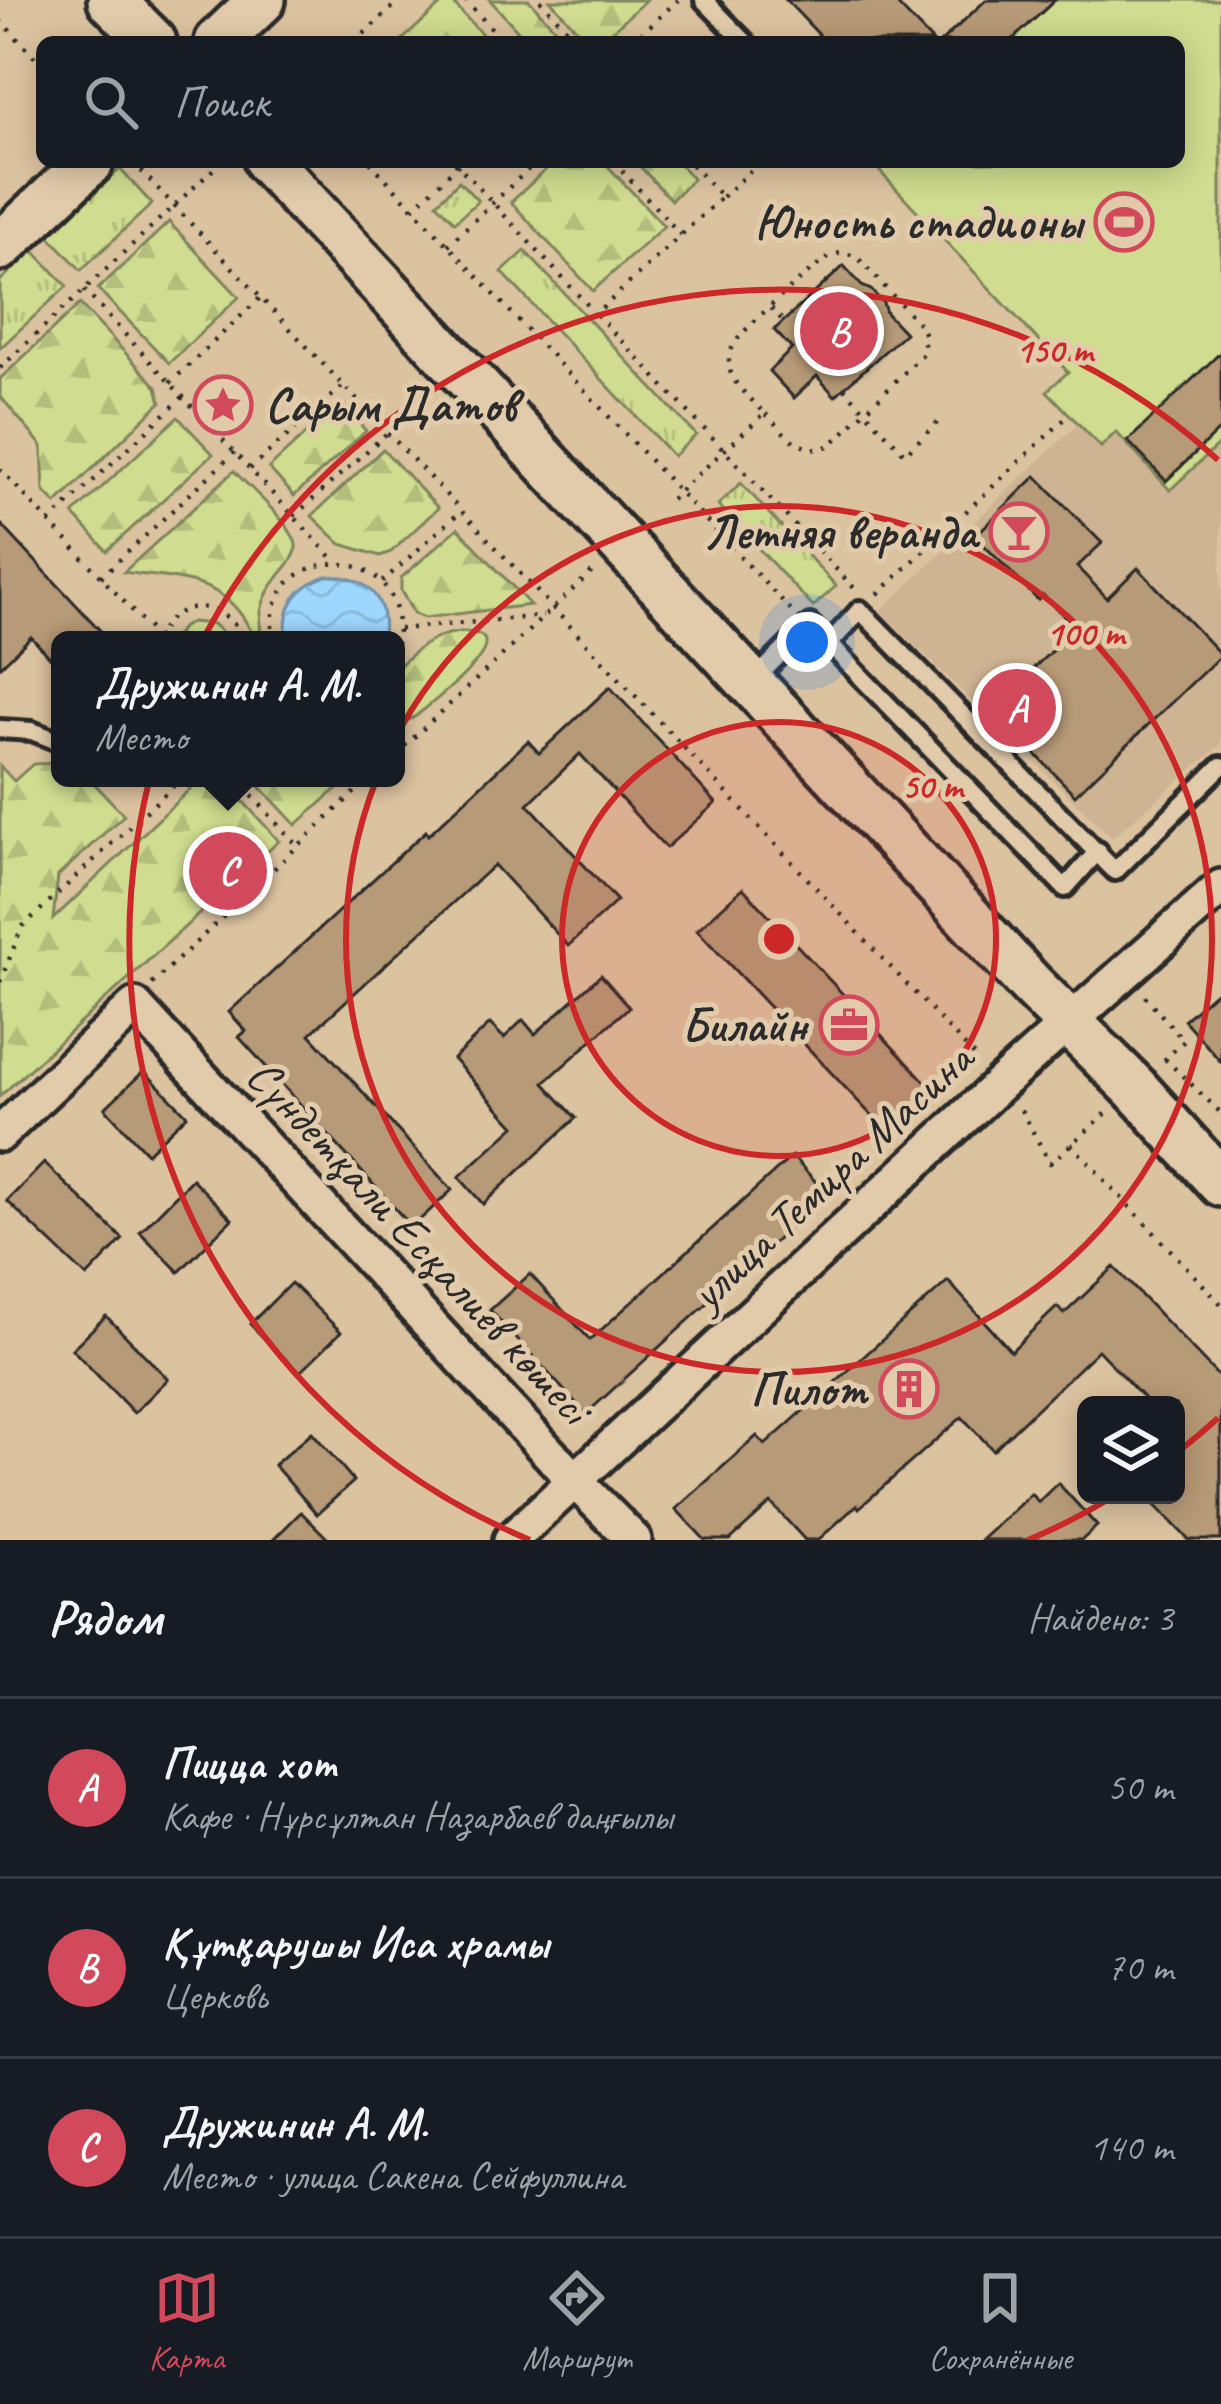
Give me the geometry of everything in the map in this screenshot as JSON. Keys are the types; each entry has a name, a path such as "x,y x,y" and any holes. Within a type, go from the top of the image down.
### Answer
{"main road":[{"path":"111,0 147,36"},
{"path":"224,36 262,0"},
{"path":"0,247 84,168"},
{"path":"274,168 1221,1184"}],"street":[{"name":"улица Темира Масина","path":"511,1540 1000,1084 1221,887"},
{"path":"0,1133 135,1006"},
{"name":"Сүндетқали Есқалиев көшесі","path":"135,1006 634,1540"}],"lane":[{"path":"704,0 739,36"},
{"path":"829,644 860,610 1114,871 1221,766"},
{"path":"750,683 810,624 1065,888 1098,851"},
{"path":"0,729 32,731 51,738"}],"path":[{"path":"361,36 400,0"},
{"path":"465,0 498,36"},
{"path":"540,0 573,36"},
{"path":"639,36 678,0"},
{"path":"0,20 36,59"},
{"path":"138,168 986,1069"},
{"path":"0,368 214,168"},
{"path":"376,168 807,627"},
{"path":"413,208 453,168"},
{"path":"462,168 861,595"},
{"path":"448,244 530,168"},
{"path":"620,168 681,235"},
{"path":"695,168 722,197"},
{"path":"596,314 753,168"},
{"path":"840,253 858,258 925,335 917,363 866,411 831,446 798,446 733,380 728,356 740,336 822,261 840,253"},
{"path":"84,290 336,562"},
{"path":"170,382 260,298"},
{"path":"771,308 783,321"},
{"path":"250,469 343,386"},
{"path":"844,388 905,454 942,418"},
{"path":"49,522 184,397"},
{"path":"671,499 765,412"},
{"path":"868,603 1068,416"},
{"path":"294,516 387,433"},
{"path":"101,577 235,452"},
{"path":"0,469 150,631"},
{"path":"382,582 460,511"},
{"path":"272,631 276,604 290,582 311,567 336,562 361,568 382,582 392,596 400,629 546,615"},
{"path":"405,746 595,569"},
{"path":"161,631 172,617 195,607 230,619 238,631"},
{"path":"0,982 22,928 172,787"},
{"path":"244,787 298,846"},
{"path":"135,1006 159,974 360,787"},
{"path":"1139,988 1184,1041 1157,1066"},
{"path":"1166,1059 1221,1113"},
{"path":"1016,1099 1050,1163 1108,1112"},
{"path":"1071,1144 1221,1304"}],"shaded area":[{"path":"1221,0 1221,745 1112,838 880,611 1097,406 877,168 1185,168 1185,36"}],"green space":[{"path":"450,0 483,36 407,36"},
{"path":"490,0 529,0 562,36 523,36"},
{"path":"550,0 646,0 607,36 583,36"},
{"path":"986,0 1221,0 1221,442 1170,490 1116,432 1101,447 1047,391 1068,372 877,168 1185,168 1185,36 947,36"},
{"path":"548,168 610,168 664,226 593,291 511,202"},
{"path":"642,168 683,168 693,179 671,200"},
{"path":"120,169 152,204 81,270 49,236"},
{"path":"459,181 478,201 455,222 437,203"},
{"path":"169,222 239,297 169,363 98,289"},
{"path":"33,250 67,286 0,348 0,281"},
{"path":"525,251 696,435 673,456 502,272"},
{"path":"80,304 157,387 161,402 56,504 44,491 42,446 0,396 0,379"},
{"path":"341,402 366,431 294,496 269,468"},
{"path":"178,417 213,454 107,551 73,514"},
{"path":"383,449 438,508 391,552 380,556 341,544 312,516"},
{"path":"234,471 279,517 296,545 290,562 268,591 261,631 250,631 232,604 202,585 124,572"},
{"path":"741,483 836,586 813,607 718,505"},
{"path":"458,528 530,605 424,618 414,614 401,591 401,578"},
{"path":"192,622 213,624 220,631 179,631"},
{"path":"460,632 479,635 485,642 481,654 455,683 405,720 405,661 441,636"},
{"path":"51,763 51,787 98,787 124,815 58,876 53,919 192,787 230,787 279,841 0,1096 0,766 14,781 33,764"},
{"path":"260,787 339,787 296,825"}],"water":[{"path":"326,576 364,585 379,601 383,631 287,631 293,600"}],"building":[{"path":"786,0 893,0 927,36 820,36"},
{"path":"986,0 1055,0 1016,36 947,36"},
{"path":"844,266 883,303 905,333 835,396 817,376 794,398 769,371 792,349 774,330"},
{"path":"1221,352 1221,428 1166,481 1128,441"},
{"path":"1036,476 1102,543 1077,567 1107,598 1138,568 1221,655 1075,795 991,708 1076,628 1043,595 1038,600 975,536"},
{"path":"0,523 101,631 51,631 51,658 31,637 0,667"},
{"path":"610,687 716,803 666,848 580,754 528,804 617,901 568,946 494,865 310,1034 452,1190 412,1227 239,1037 246,1031 229,1012 528,741 539,753"},
{"path":"743,888 933,1090 888,1133 697,930"},
{"path":"601,975 629,1007 544,1083 576,1118 483,1204 459,1177 515,1126 453,1059 490,1024 504,1038 523,1020 535,1034"},
{"path":"1221,987 1221,1062 1184,1020"},
{"path":"144,1071 187,1115 147,1153 105,1108"},
{"path":"792,1156 827,1194 586,1414 490,1310 530,1274 590,1340"},
{"path":"44,1163 123,1239 87,1277 7,1201"},
{"path":"192,1179 232,1219 179,1272 140,1232"},
{"path":"1114,1267 1221,1379 1221,1540 1189,1540 1154,1504 1185,1504 1185,1396 1141,1396 1098,1350 993,1450 962,1417 818,1540 805,1540 771,1503 730,1540 705,1540 676,1509 757,1436 765,1445 948,1281 1011,1351 1057,1307 1064,1314"},
{"path":"291,1283 341,1332 299,1373 250,1324"},
{"path":"106,1316 168,1379 134,1413 72,1349"},
{"path":"312,1432 354,1481 317,1514 274,1465"},
{"path":"1058,1483 1097,1526 1082,1540 981,1540 1031,1494 1038,1502"},
{"path":"301,1512 329,1540 273,1540"}],"place":[{"name":"Юность стадионы","path":"1124,222"},
{"name":"Құтқарушы Иса храмы","path":"839,331"},
{"name":"Сарым Датов","path":"223,405"},
{"name":"Летняя веранда","path":"1019,532"},
{"name":"Пицца хот","path":"1017,708"},
{"name":"Дружинин А. М.","path":"228,871"},
{"name":"Билайн","path":"849,1025"},
{"name":"Пилот","path":"909,1389"}]}
